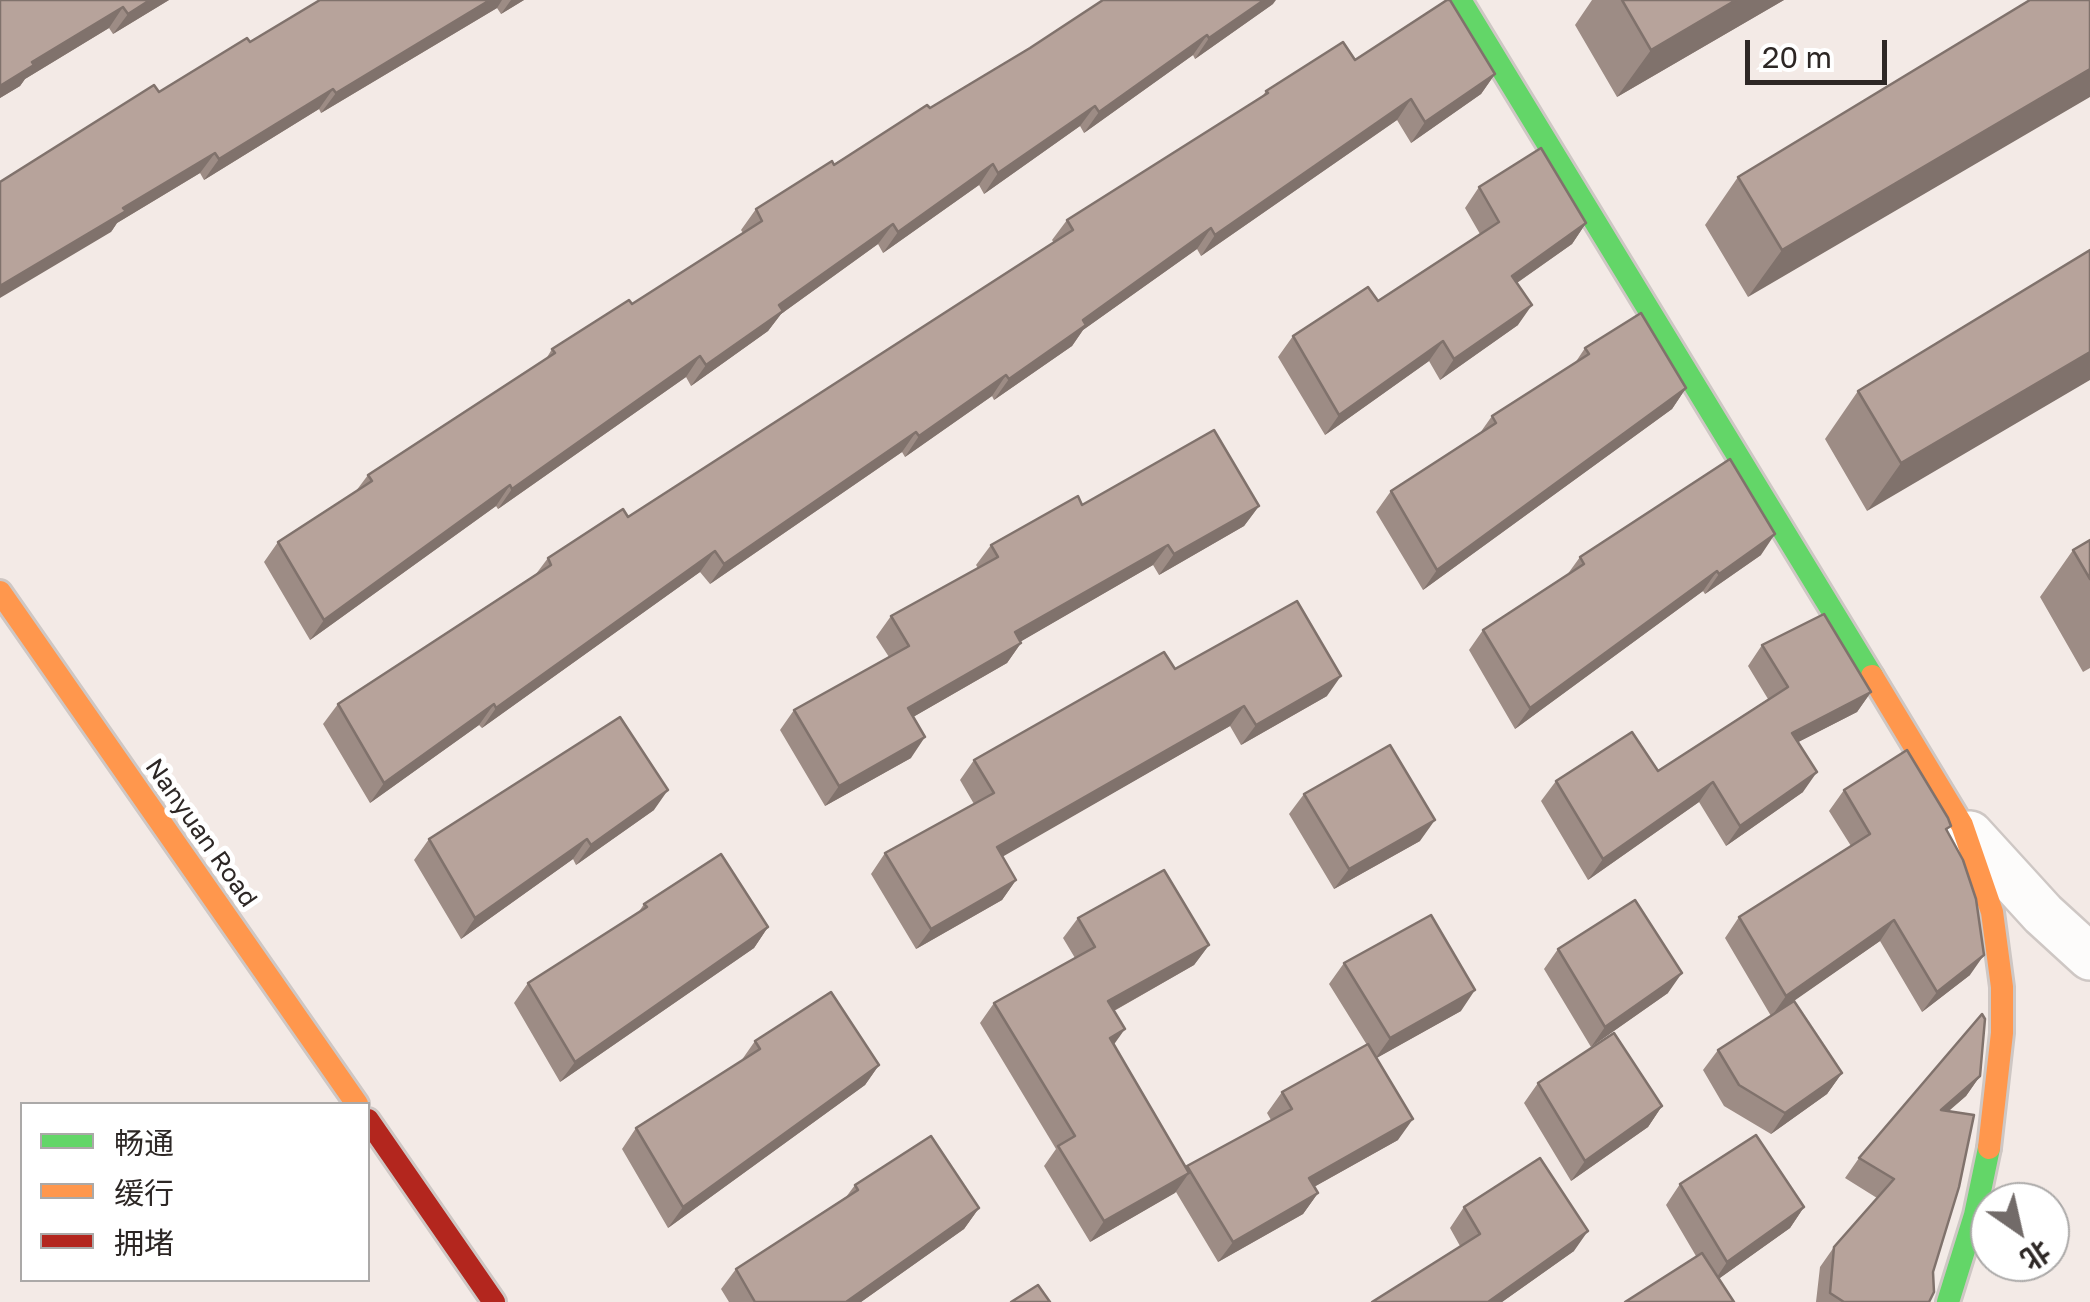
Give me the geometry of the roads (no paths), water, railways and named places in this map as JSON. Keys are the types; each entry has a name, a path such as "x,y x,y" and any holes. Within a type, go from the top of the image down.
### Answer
{"street":[{"path":"1460,0 1962,825 2043,914 2090,957"},
{"name":"Nanyuan Road","path":"0,592 356,1102"},
{"path":"1948,1302 1986,1164 2000,1077 2003,1002 1998,938 1962,825"},
{"path":"370,1123 494,1302"}]}
